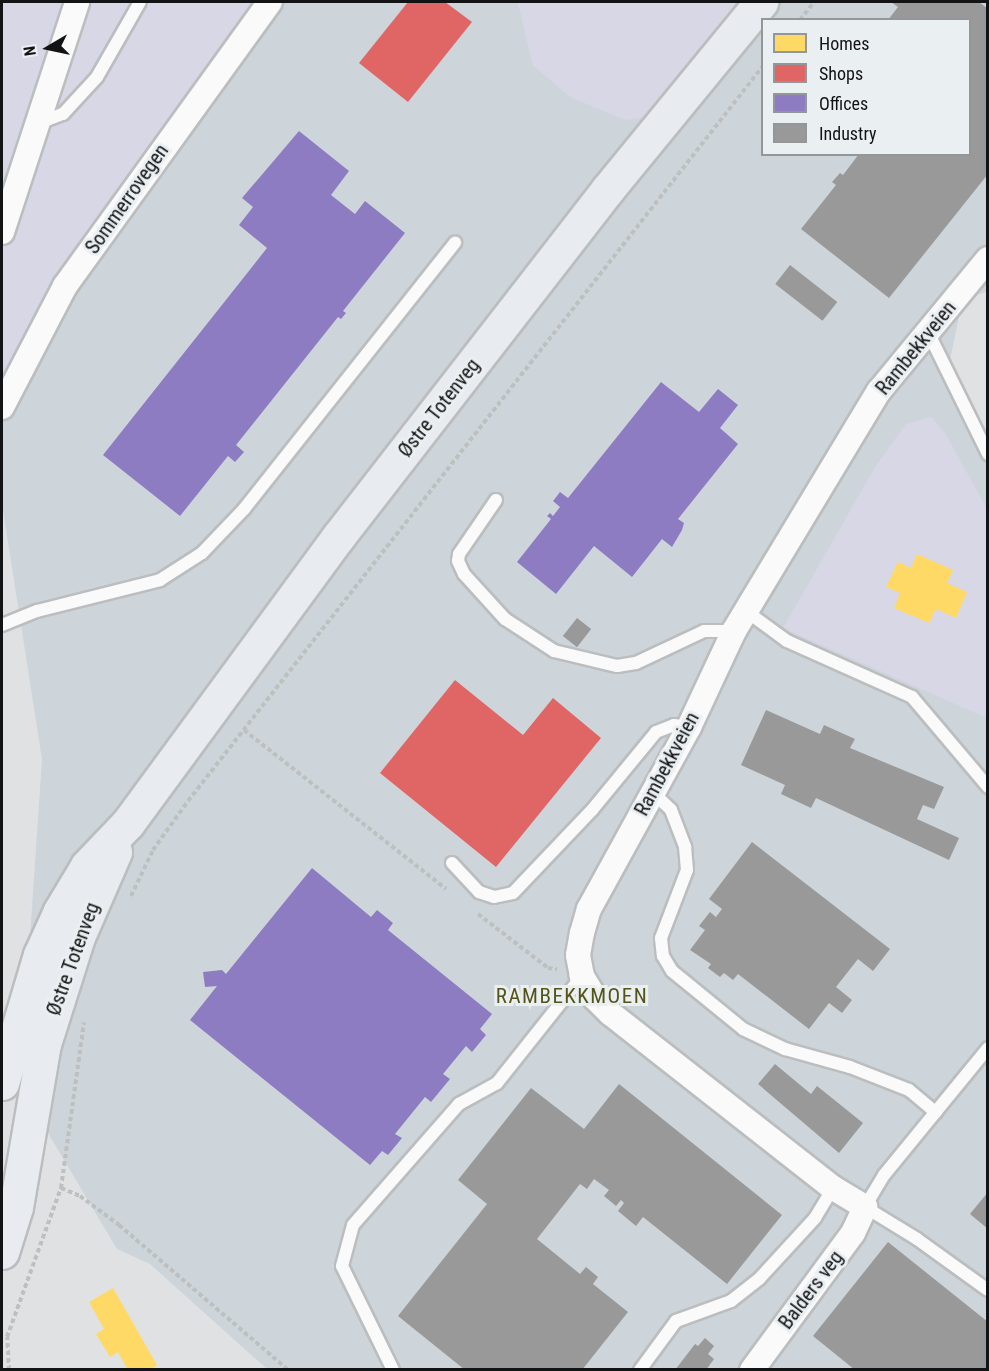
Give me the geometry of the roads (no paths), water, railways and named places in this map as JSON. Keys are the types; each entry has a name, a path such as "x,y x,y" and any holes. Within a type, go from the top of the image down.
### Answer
{"main road":[{"name":"Østre Totenveg","path":"2,1083 40,955 60,911 87,866 128,823 338,537 608,189 761,2"},
{"name":"Østre Totenveg","path":"2,1252 16,1207 34,1114 44,1044 78,937 128,823"}],"street":[{"path":"2,232 77,2"},
{"name":"Sommerrovegen","path":"2,407 65,286 270,2"},
{"name":"Rambekkveien","path":"581,972 578,956 589,909 689,727 734,631 879,391 987,259"},
{"path":"581,972 595,998 610,1014 833,1188 864,1207"},
{"path":"2,1094 34,1114"},
{"name":"Balders veg","path":"752,1370 853,1233 864,1207"}],"lane":[{"path":"35,125 63,114 97,77 140,2"},
{"path":"2,625 37,611 159,580 202,553 244,509 455,243"},
{"path":"928,332 987,454"},
{"path":"496,500 459,554 458,561 464,574 505,619 554,651 617,666 636,663 705,631 734,631"},
{"path":"746,611 787,641 912,697 987,787"},
{"path":"452,863 479,892 494,897 513,893 592,810 651,736 664,726 689,727"},
{"path":"652,792 671,810 685,847 687,870 661,938 663,956 672,971 743,1029 785,1048 850,1066 909,1089 936,1113"},
{"path":"393,1370 342,1266 353,1225 459,1104 497,1083 581,972"},
{"path":"987,1048 884,1175 864,1207 917,1239 987,1290"},
{"path":"640,1370 676,1321 731,1300 759,1279 815,1218 833,1188"}],"district":[{"name":"RAMBEKKMOEN","path":"572,996"}]}
